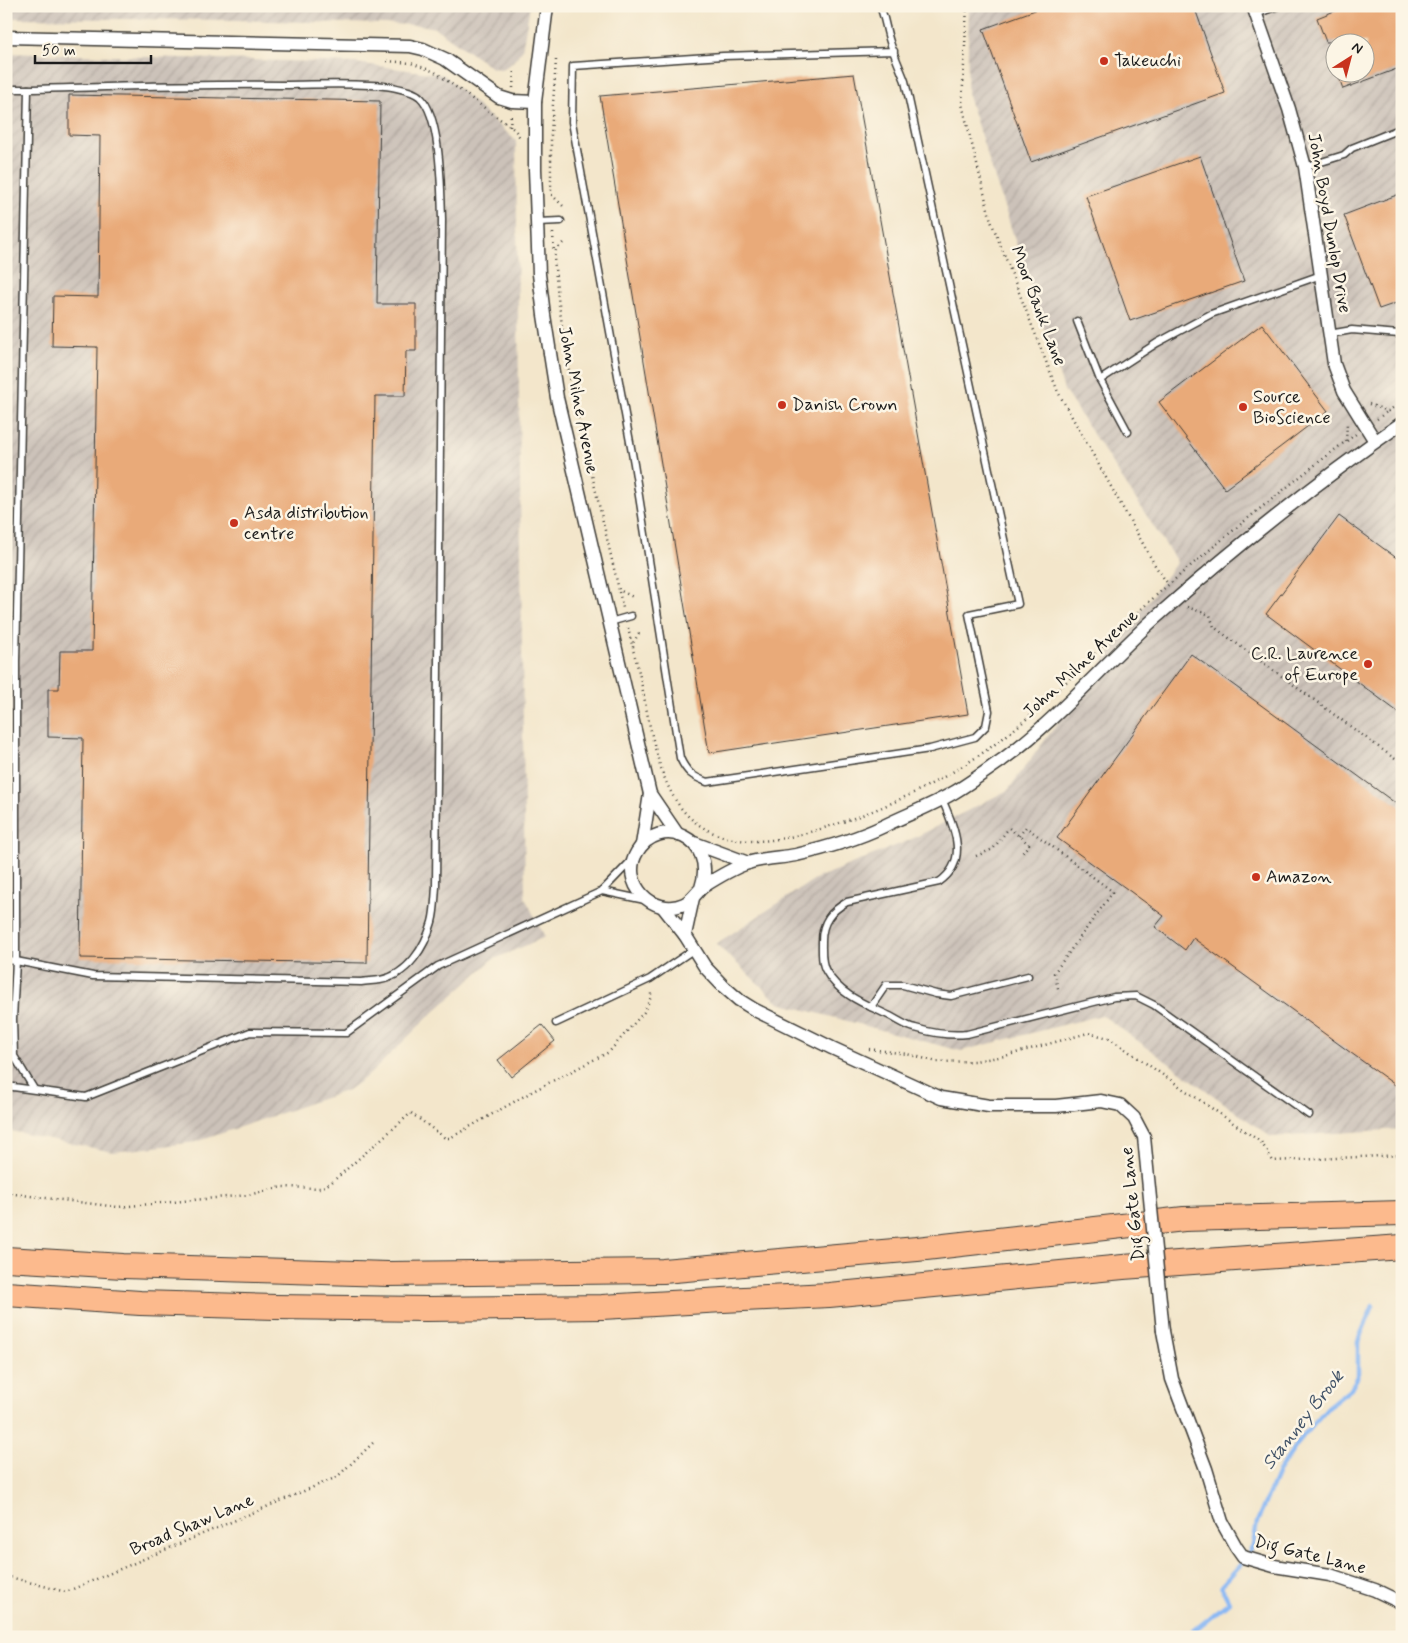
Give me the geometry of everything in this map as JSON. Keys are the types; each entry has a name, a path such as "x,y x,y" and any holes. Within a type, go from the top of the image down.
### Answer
{"highway":[{"path":"6,1259 123,1266 388,1274 663,1270 917,1249 1402,1196"},
{"path":"1184,1219 1402,1213"},
{"path":"6,1294 140,1303 276,1307 426,1309 602,1308 829,1295 1123,1267 1402,1247"}],"street":[{"name":"John Milne Avenue","path":"547,6 535,102 537,222 540,274 549,354 557,398 650,794 678,834"},
{"name":"John Boyd Dunlop Drive","path":"1255,10 1289,109 1305,167 1334,364 1344,391 1375,441"},
{"path":"6,37 410,46 423,49 445,59 499,97 512,101 535,102"},
{"name":"John Milne Avenue","path":"702,888 748,863 797,855 870,832 953,793 1004,758 1069,703 1145,627 1211,570 1292,504 1375,441 1402,423"},
{"name":"John Milne Avenue","path":"642,844 650,794"},
{"path":"693,842 701,852 705,864 702,888 693,898 684,904 674,907 663,907 648,901 639,892 634,882 632,870 634,858 642,844 659,834 678,834 693,842 748,863"},
{"path":"685,935 693,898"},
{"name":"Dig Gate Lane","path":"663,907 685,935 705,967 739,1000 755,1010 852,1058 941,1098 989,1106 1056,1106 1101,1101 1120,1105 1134,1118 1144,1137 1163,1331 1172,1379 1206,1469 1222,1522 1243,1557 1274,1566 1330,1575 1375,1590 1402,1603"}],"lane":[{"path":"880,6 886,21 890,43 894,52 905,80 1018,604 969,614 989,710 986,726 975,737 930,749 707,782 694,777 685,769 680,758 634,464 572,122 574,66 723,56 894,52"},
{"path":"1255,10 1278,6"},
{"path":"6,89 189,84 352,85 392,87 410,92 419,96 427,104 432,118 439,160 442,219 436,887 432,922 423,945 414,960 398,973 382,980 361,982 93,976 16,960 6,960"},
{"path":"28,89 16,662 16,960 12,1019 14,1056 34,1089"},
{"path":"1305,167 1344,156 1352,148 1402,128"},
{"path":"537,222 560,221"},
{"path":"1100,380 1157,343 1211,314 1321,275"},
{"path":"1077,322 1100,380 1128,432"},
{"path":"1329,334 1352,330 1402,333"},
{"path":"610,622 631,616"},
{"path":"942,798 958,847 953,867 946,878 939,882 847,902 835,909 825,921 822,937 825,969 834,983 848,995 914,1028 951,1035 967,1034 1114,997 1136,996 1154,1005 1310,1115"},
{"path":"6,1086 86,1097 250,1032 346,1033 438,966 602,891 634,858"},
{"path":"602,891 648,901"},
{"path":"556,1023 650,979 694,950"},
{"path":"871,1007 886,984 903,985 951,996 1028,976"}],"path":[{"name":"Moor Bank Lane","path":"967,6 962,104 991,221 1058,392 1156,567 1171,590"},
{"path":"556,54 551,133 551,194 563,206"},
{"path":"382,60 411,63 435,72 515,130 523,145"},
{"path":"563,243 556,250 554,258 572,390 619,590 633,597"},
{"path":"1365,401 1388,411 1402,402"},
{"path":"1168,584 1261,506 1346,442 1347,421"},
{"path":"1185,606 1210,615 1214,627 1402,764"},
{"path":"639,633 633,643 633,650 659,761 666,782 678,804 695,823 730,839"},
{"path":"1019,836 1026,827 1113,892 1054,973 1059,992"},
{"path":"976,856 993,849 1008,828 1029,844 1021,855"},
{"path":"6,1193 118,1207 248,1194 282,1187 321,1188 332,1182 411,1113 444,1138 450,1138 535,1090 609,1052 644,1012 651,997 650,979"},
{"path":"852,1058 868,1049 907,1054 938,1062 975,1061 1005,1056 1088,1033 1109,1038 1261,1142 1273,1161 1402,1155"},
{"name":"Broad Shaw Lane","path":"6,1576 66,1592 336,1477 374,1442"}],"shaded area":[{"path":"6,6 530,6 522,50 512,63 502,69 492,68 435,28 420,25 235,20 6,18"},
{"path":"969,6 1402,6 1402,1129 1271,1137 1102,1015 961,1051 779,1003 716,944 815,879 912,839 1008,790 1177,562 1064,390 967,93"},
{"path":"6,53 356,63 444,75 516,141 525,898 545,937 492,960 425,1020 370,1074 348,1090 196,1142 113,1152 6,1130"}],"building":[{"name":"Takeuchi","path":"1046,6 1194,6 1225,93 1031,162 983,29"},
{"path":"1347,6 1402,6 1402,67 1376,77 1376,32 1326,32 1326,42 1317,18"},
{"name":"Danish Crown","path":"854,74 968,714 709,753 600,96"},
{"path":"1341,82 1362,82 1343,89"},
{"name":"Asda distribution centre","path":"69,95 380,101 377,304 416,304 416,351 406,351 405,396 375,396 367,963 80,958 83,738 48,737 48,689 59,689 60,651 92,651 97,347 52,346 53,296 98,297 100,136 69,135"},
{"path":"1200,156 1244,281 1130,321 1086,196"},
{"path":"1402,193 1402,301 1379,309 1344,215"},
{"name":"Source BioScience","path":"1262,324 1328,411 1225,489 1159,402"},
{"name":"C.R. Laurence of Europe","path":"1339,516 1402,562 1402,715 1266,614"},
{"name":"Amazon","path":"1191,654 1402,808 1402,1090 1193,938 1185,950 1155,927 1164,916 1057,838"},
{"path":"542,1025 555,1041 511,1077 498,1060"}],"waterway":[{"name":"Stanney Brook","path":"1249,1552 1253,1545 1257,1522 1278,1472 1303,1436 1328,1407 1351,1389 1358,1376 1358,1341 1373,1306"},
{"name":"Stanney Brook","path":"1190,1637 1191,1633 1229,1602 1221,1586 1242,1563"}],"place":[{"name":"Takeuchi","path":"1104,61"},
{"name":"Danish Crown","path":"782,405"},
{"name":"Source BioScience","path":"1243,407"},
{"name":"Asda distribution centre","path":"234,523"},
{"name":"C.R. Laurence of Europe","path":"1368,664"},
{"name":"Amazon","path":"1256,877"}]}
